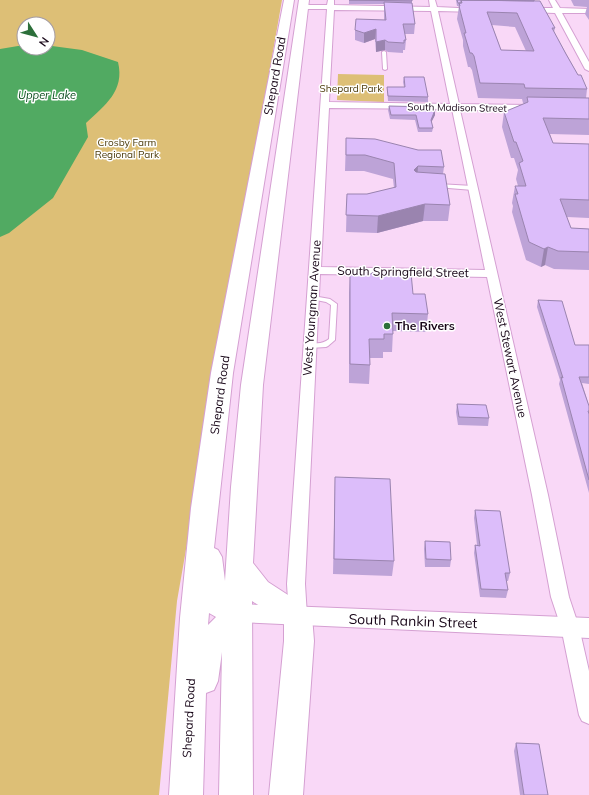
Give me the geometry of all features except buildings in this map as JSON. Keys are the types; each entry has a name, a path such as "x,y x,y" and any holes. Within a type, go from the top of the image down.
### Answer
{"highway":[{"name":"Shepard Road","path":"187,781 194,618 204,508 222,373 284,25 297,2"},
{"name":"Shepard Road","path":"236,795 235,674 242,483 297,2"},
{"path":"187,781 208,648 221,630 237,613 219,606 213,596 204,508"},
{"path":"239,565 258,590 298,616 299,641 286,795"}],"street":[{"name":"West Stewart Avenue","path":"432,0 540,494 560,597 579,627 589,715"},
{"path":"552,0 589,69"},
{"path":"297,2 434,9 488,10"},
{"name":"West Youngman Avenue","path":"298,616 296,584 331,4"},
{"path":"518,10 589,11"},
{"name":"South Madison Street","path":"325,105 543,108"},
{"name":"South Springfield Street","path":"315,270 369,274 492,274"},
{"name":"South Rankin Street","path":"237,613 579,627"}],"lane":[{"path":"384,52 385,69"},
{"path":"430,186 473,188"},
{"path":"310,346 326,345 332,340 334,304 328,300 313,298"}],"green space":[{"name":"Crosby Farm Regional Park","path":"0,0 282,0 177,601 159,795 0,795"},
{"name":"Shepard Park","path":"338,74 384,75 384,102 337,100"}],"water":[{"name":"Upper Lake","path":"16,46 16,56 56,56 56,47 82,50 118,62 119,81 112,97 86,123 88,137 53,198 9,233 0,237 0,49"}],"place":[{"name":"The Rivers","path":"387,326"}]}
